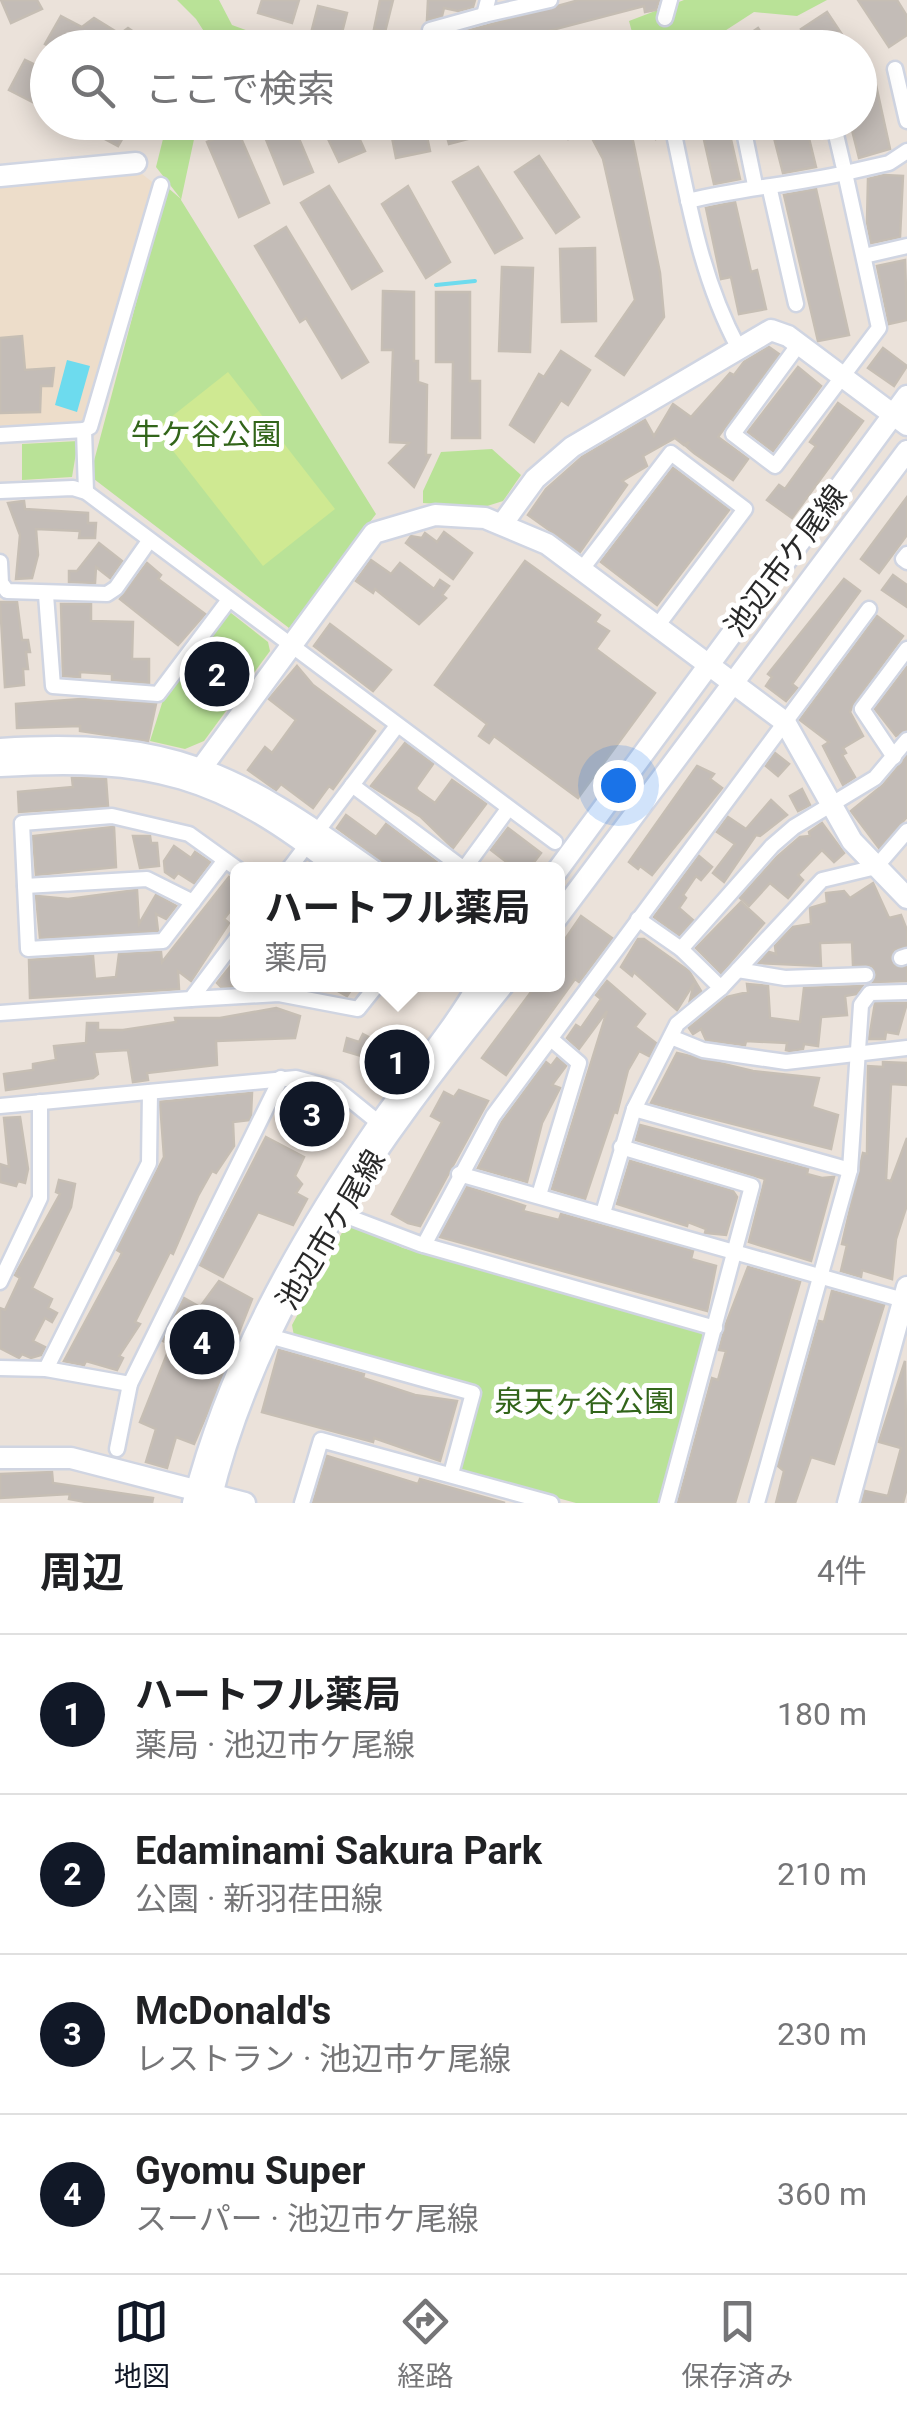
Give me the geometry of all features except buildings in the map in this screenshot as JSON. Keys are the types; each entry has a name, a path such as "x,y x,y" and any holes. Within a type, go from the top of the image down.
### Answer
{"street":[{"path":"430,30 486,8 550,0"},
{"path":"665,18 670,0"},
{"path":"895,69 907,120"},
{"path":"675,140 718,309 738,347"},
{"path":"748,140 796,304"},
{"path":"799,344 733,434 775,466 879,328 837,140"},
{"path":"688,201 889,163 907,151"},
{"path":"0,176 136,163"},
{"path":"0,435 90,427 161,185"},
{"path":"864,256 907,246"},
{"path":"503,524 534,478 572,447 770,330 799,344 900,420"},
{"name":"池辺市ケ尾線","path":"564,862 708,664 900,420 907,396"},
{"path":"84,430 86,492"},
{"name":"池辺市ケ尾線","path":"565,907 907,451"},
{"path":"582,569 671,453 745,508 658,625"},
{"path":"0,492 73,488 86,492 396,727 556,842"},
{"path":"197,774 374,533 435,514 503,524 547,544 786,722 852,842 907,898"},
{"path":"0,562 1,583 7,591 106,594 116,588 149,541"},
{"path":"46,594 53,686 158,694 228,600"},
{"path":"424,1245 493,1116 869,610"},
{"path":"894,757 862,709 907,649"},
{"path":"294,862 396,727"},
{"path":"681,949 772,846 833,802 855,794 907,740"},
{"path":"0,749 103,746 197,774 274,801 333,862"},
{"path":"0,766 110,762 197,774"},
{"path":"352,785 455,862"},
{"path":"469,862 508,809"},
{"path":"225,860 163,941 28,949 22,823 112,816 189,834 230,863"},
{"path":"603,1212 634,1108 677,1024 721,988 822,880 876,867 907,831"},
{"path":"312,837 357,862"},
{"path":"25,886 148,879 194,902"},
{"path":"638,919 681,949 721,988"},
{"path":"191,1000 230,947"},
{"path":"738,970 785,978 866,975"},
{"path":"0,1013 258,992"},
{"path":"294,992 358,1009 372,992"},
{"name":"池辺市ケ尾線","path":"203,1497 226,1400 285,1271 379,1124 473,992"},
{"name":"池辺市ケ尾線","path":"203,1497 269,1336 336,1212 403,1115 498,992"},
{"path":"757,1503 850,1170 861,1005 870,993 907,992"},
{"path":"671,1037 703,1050 786,1062 907,1048"},
{"path":"538,1195 580,1062 551,1039"},
{"path":"117,1450 130,1384 281,1078"},
{"path":"0,1106 281,1078 337,1090 379,1124"},
{"path":"46,1369 149,1163 150,1092"},
{"path":"0,1282 40,1198 40,1102"},
{"path":"634,1108 850,1170"},
{"path":"621,1147 752,1186 667,1503"},
{"path":"460,1174 906,1296 848,1503"},
{"path":"336,1212 424,1245 715,1328"},
{"path":"269,1336 473,1393 451,1474"},
{"path":"0,1368 46,1369 130,1384"},
{"path":"302,1503 320,1440 551,1503"},
{"path":"0,1458 71,1458 203,1497 245,1503"}],"shaded area":[{"path":"142,174 156,185 89,422 0,429 0,186"}],"green space":[{"path":"177,0 219,0 232,25 246,30 203,30"},
{"path":"684,0 827,0 797,16 754,12 726,30 631,30 629,21"},
{"name":"牛ケ谷公園","path":"163,140 194,140 181,200 376,514 289,628 90,476 167,187 181,199 156,167"},
{"path":"228,372 335,509 263,566 156,429"},
{"path":"78,441 72,477 22,480 22,444"},
{"path":"492,449 521,475 503,501 484,507 423,503 423,491 441,452"},
{"path":"231,613 268,642 270,651 204,741 185,749 150,741 164,697 225,614"},
{"name":"泉天ヶ谷公園","path":"355,1226 403,1248 699,1330 705,1339 660,1503 576,1503 464,1472 460,1466 480,1389 294,1336 292,1325 344,1229"}],"water":[{"path":"67,360 90,366 77,412 55,405"}],"waterway":[{"path":"436,285 475,281"}],"place":[{"name":"Edaminami Sakura Park","path":"217,674"},
{"name":"ハートフル薬局","path":"397,1062"},
{"name":"McDonald's","path":"312,1114"},
{"name":"Gyomu Super","path":"202,1342"}]}
